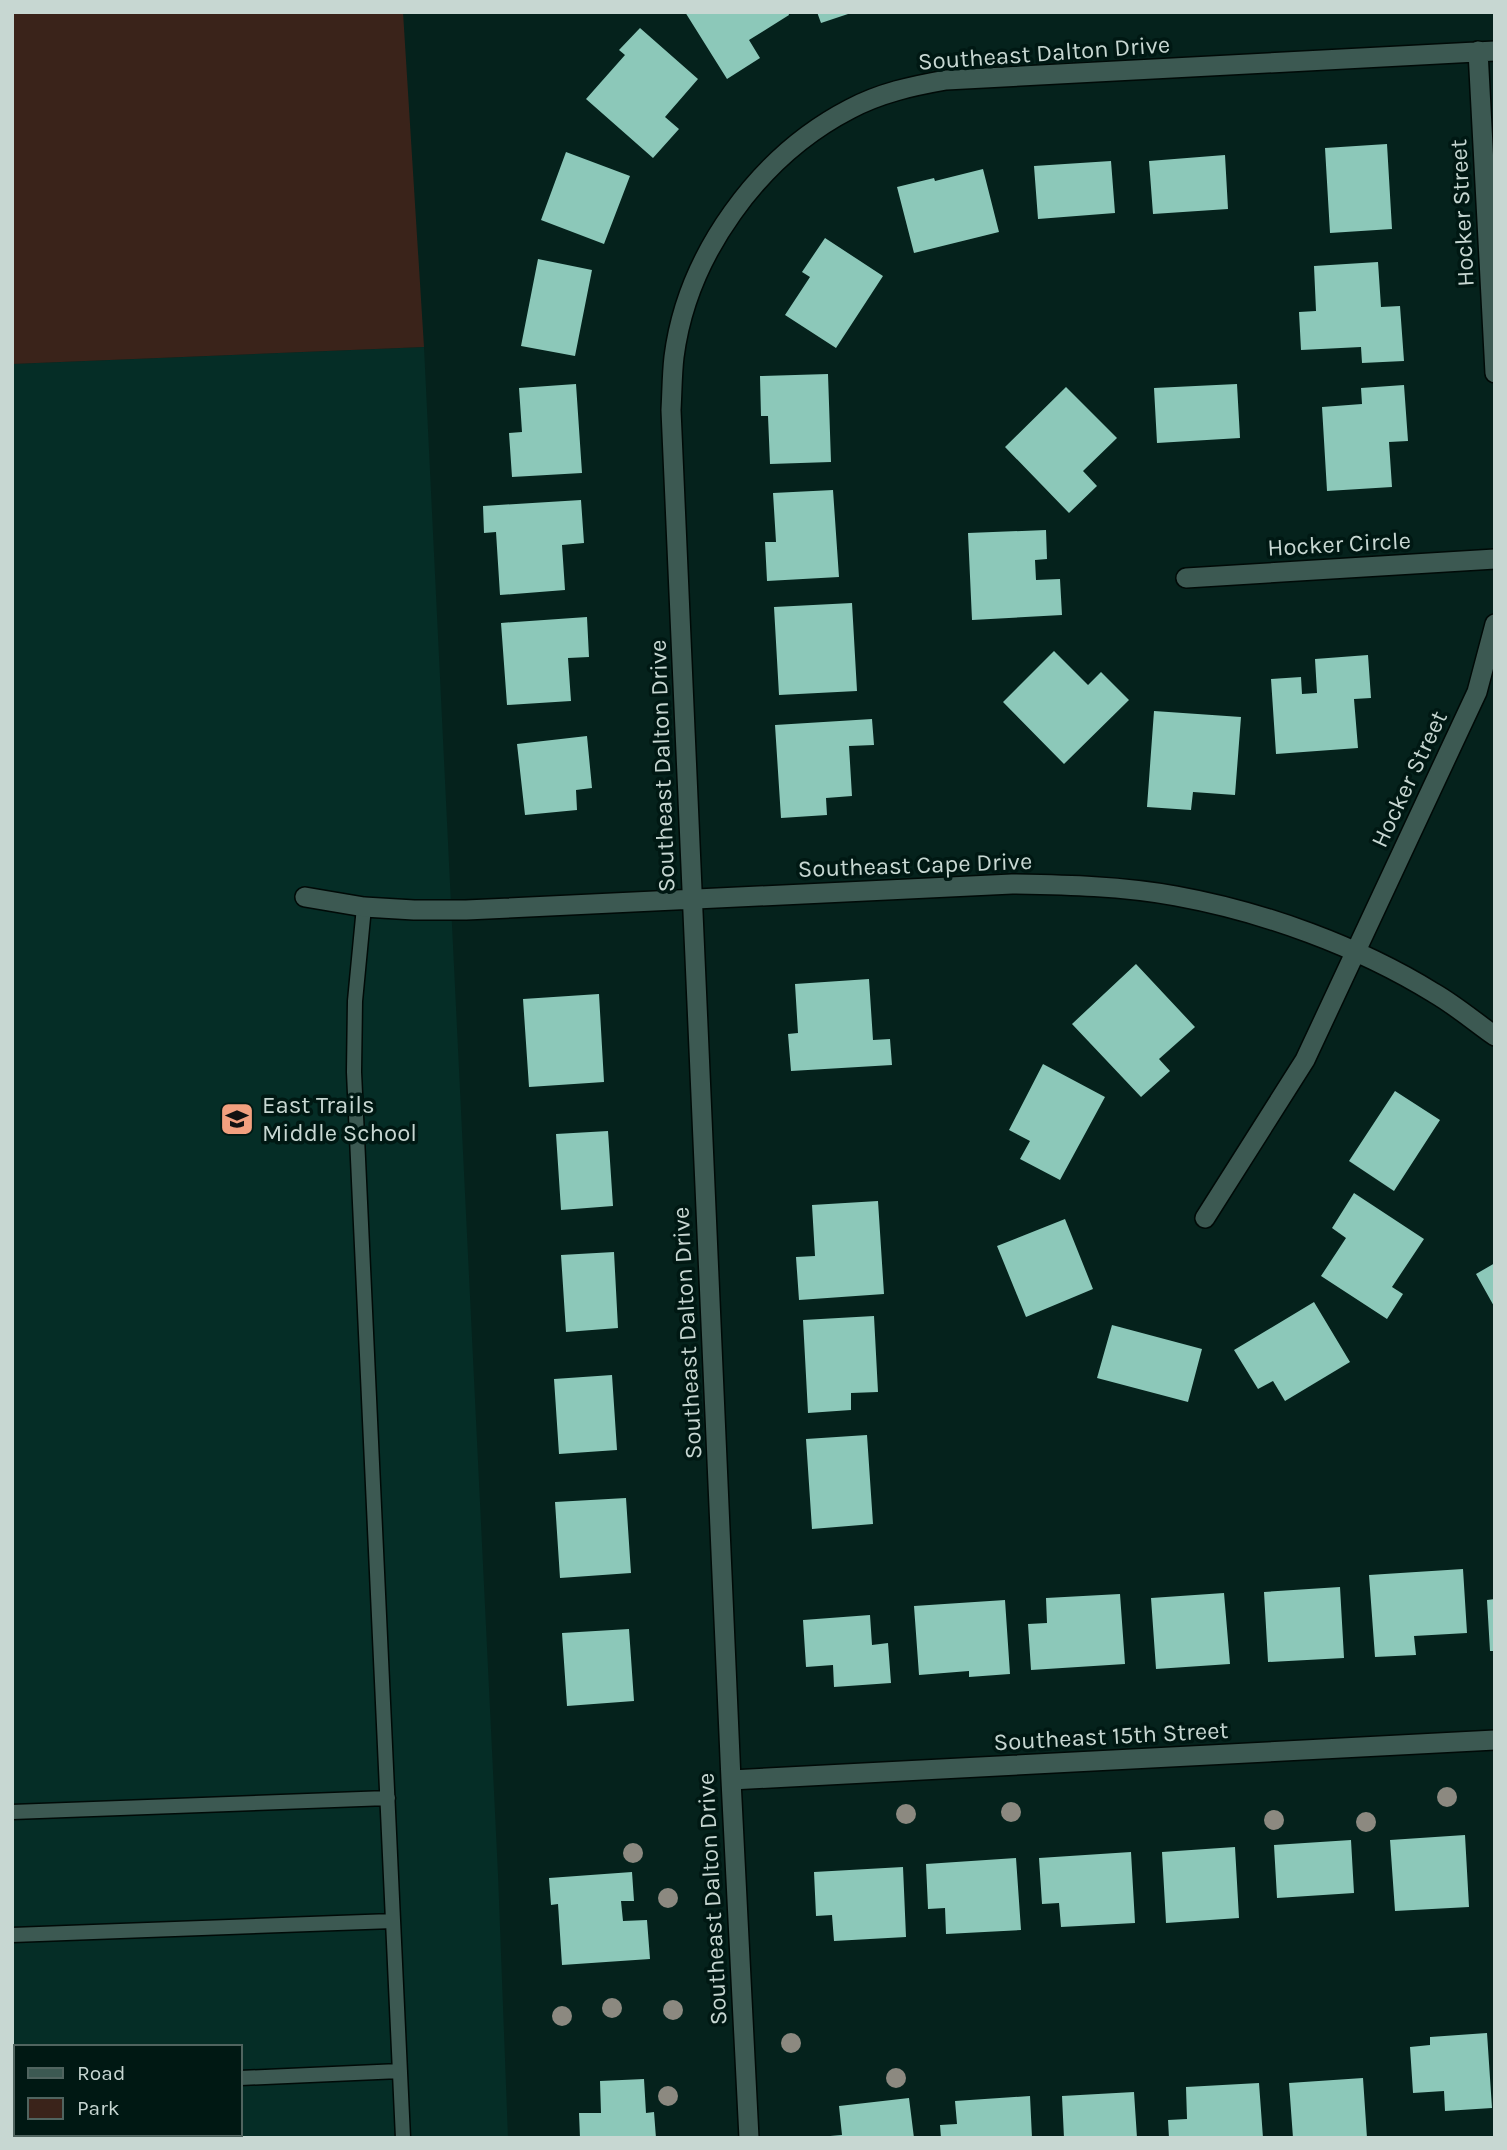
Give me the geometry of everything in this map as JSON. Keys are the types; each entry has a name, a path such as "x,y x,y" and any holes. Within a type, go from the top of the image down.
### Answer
{"street":[{"name":"Hocker Street","path":"1486,51 1495,373"},
{"name":"Southeast Dalton Drive","path":"749,2138 671,410 674,356 686,306 705,257 732,211 766,173 805,136 850,109 897,89 946,80 1486,51"},
{"name":"Hocker Circle","path":"1186,578 1495,559"},
{"name":"Hocker Street","path":"1205,1219 1305,1060 1478,692 1495,624"},
{"name":"Southeast Cape Drive","path":"305,897 364,907 466,910 1012,884 1095,886 1176,896 1258,915 1355,951 1435,993 1495,1036"},
{"name":"Southeast 15th Street","path":"731,1780 1495,1740"}],"lane":[{"path":"364,907 355,1001 354,1072 403,2138"},
{"path":"12,1812 387,1798"},
{"path":"12,1935 393,1921"},
{"path":"242,2078 400,2071"}],"shaded area":[{"name":"East Trails Middle School","path":"424,347 498,1874 508,2138 12,2138 12,364"}],"green space":[{"path":"12,12 403,12 424,347 12,364"}],"building":[{"path":"685,12 788,12 789,15 749,40 760,58 727,79"},
{"path":"817,12 851,12 851,13 821,23"},
{"path":"640,28 698,79 665,117 679,129 653,158 586,99 625,55 619,50"},
{"path":"1387,144 1392,229 1330,233 1325,148"},
{"path":"566,152 630,176 604,244 541,220"},
{"path":"1225,155 1228,209 1153,214 1149,161"},
{"path":"1111,161 1115,213 1038,219 1034,166"},
{"path":"983,169 999,232 914,253 897,187"},
{"path":"825,238 883,276 836,348 785,315 810,277 802,272"},
{"path":"538,259 592,270 575,356 521,346"},
{"path":"1378,262 1381,307 1400,306 1404,361 1362,363 1361,347 1301,350 1299,312 1316,311 1314,266"},
{"path":"828,374 831,462 770,464 768,416 761,416 760,376"},
{"path":"576,384 582,473 512,477 509,433 522,432 519,388"},
{"path":"1237,384 1240,438 1157,443 1154,388"},
{"path":"1404,385 1408,441 1389,442 1392,487 1327,491 1322,407 1362,404 1361,388"},
{"path":"1066,387 1117,438 1083,471 1097,486 1069,513 1005,447"},
{"path":"833,490 839,577 767,581 765,542 776,542 773,493"},
{"path":"581,500 584,543 562,545 565,590 500,595 496,532 484,533 483,506"},
{"path":"1046,530 1047,559 1035,560 1036,580 1060,579 1062,615 972,620 968,533"},
{"path":"852,603 857,691 779,695 774,607"},
{"path":"587,617 589,657 568,658 571,701 507,705 501,623"},
{"path":"1054,651 1088,685 1101,672 1129,700 1064,764 1003,702"},
{"path":"1368,655 1371,698 1354,699 1358,748 1276,754 1271,679 1301,677 1302,694 1317,693 1315,659"},
{"path":"1154,711 1241,717 1235,795 1193,792 1191,810 1147,807"},
{"path":"872,719 874,745 849,746 852,796 826,798 827,815 781,818 775,725"},
{"path":"587,736 592,788 576,790 577,810 525,815 517,744"},
{"path":"1136,964 1195,1027 1159,1059 1170,1071 1141,1097 1072,1024"},
{"path":"869,979 873,1040 890,1039 892,1065 791,1071 788,1034 798,1033 795,984"},
{"path":"599,994 604,1082 529,1087 523,999"},
{"path":"1043,1064 1105,1097 1060,1180 1020,1159 1030,1141 1009,1130"},
{"path":"1395,1091 1440,1120 1394,1191 1349,1161"},
{"path":"608,1131 613,1206 561,1210 556,1134"},
{"path":"1354,1193 1424,1239 1392,1287 1403,1294 1387,1319 1321,1276 1346,1238 1332,1228"},
{"path":"878,1201 884,1294 799,1300 796,1257 815,1256 812,1205"},
{"path":"1065,1219 1093,1289 1026,1317 997,1246"},
{"path":"614,1252 618,1328 566,1332 561,1255"},
{"path":"1495,1263 1495,1308 1476,1274"},
{"path":"1314,1302 1350,1362 1285,1401 1273,1381 1258,1389 1234,1350"},
{"path":"874,1316 878,1392 851,1393 851,1410 808,1413 803,1320"},
{"path":"1112,1325 1202,1349 1188,1402 1097,1378"},
{"path":"612,1375 617,1450 559,1454 554,1379"},
{"path":"867,1435 873,1524 812,1529 806,1439"},
{"path":"626,1498 631,1573 560,1578 555,1502"},
{"path":"1463,1569 1467,1633 1414,1636 1416,1655 1375,1657 1369,1575"},
{"path":"1340,1587 1344,1658 1268,1662 1264,1592"},
{"path":"1224,1593 1230,1664 1156,1669 1151,1598"},
{"path":"1120,1594 1125,1664 1031,1670 1028,1624 1047,1623 1046,1598"},
{"path":"1495,1599 1495,1651 1490,1651 1487,1600"},
{"path":"1005,1600 1010,1674 969,1677 969,1671 919,1675 914,1606"},
{"path":"870,1615 872,1645 888,1643 891,1683 834,1687 833,1665 806,1667 803,1620"},
{"path":"629,1629 634,1701 567,1706 562,1633"},
{"path":"1465,1835 1469,1907 1395,1911 1390,1840"},
{"path":"1351,1840 1354,1893 1277,1898 1274,1845"},
{"path":"1235,1847 1239,1918 1166,1923 1162,1852"},
{"path":"1131,1852 1135,1923 1061,1927 1059,1903 1042,1904 1039,1858"},
{"path":"1016,1858 1021,1930 946,1934 945,1908 928,1909 926,1864"},
{"path":"903,1867 906,1937 834,1941 832,1915 816,1916 814,1872"},
{"path":"632,1872 634,1901 621,1901 623,1921 647,1920 650,1959 562,1965 558,1904 551,1905 549,1878"},
{"path":"1487,2033 1492,2108 1445,2111 1444,2091 1413,2093 1410,2047 1430,2045 1430,2037"},
{"path":"1363,2078 1367,2138 1293,2138 1289,2083"},
{"path":"644,2079 646,2113 654,2112 656,2138 580,2138 579,2113 601,2113 600,2081"},
{"path":"1259,2083 1263,2138 1169,2138 1168,2120 1187,2119 1186,2087"},
{"path":"1134,2092 1137,2138 1064,2138 1062,2096"},
{"path":"1030,2096 1032,2138 941,2138 940,2125 957,2124 955,2101"},
{"path":"909,2098 914,2138 830,2138 842,2135 839,2106"}],"place":[{"name":"East Trails Middle School","path":"237,1119"}]}
